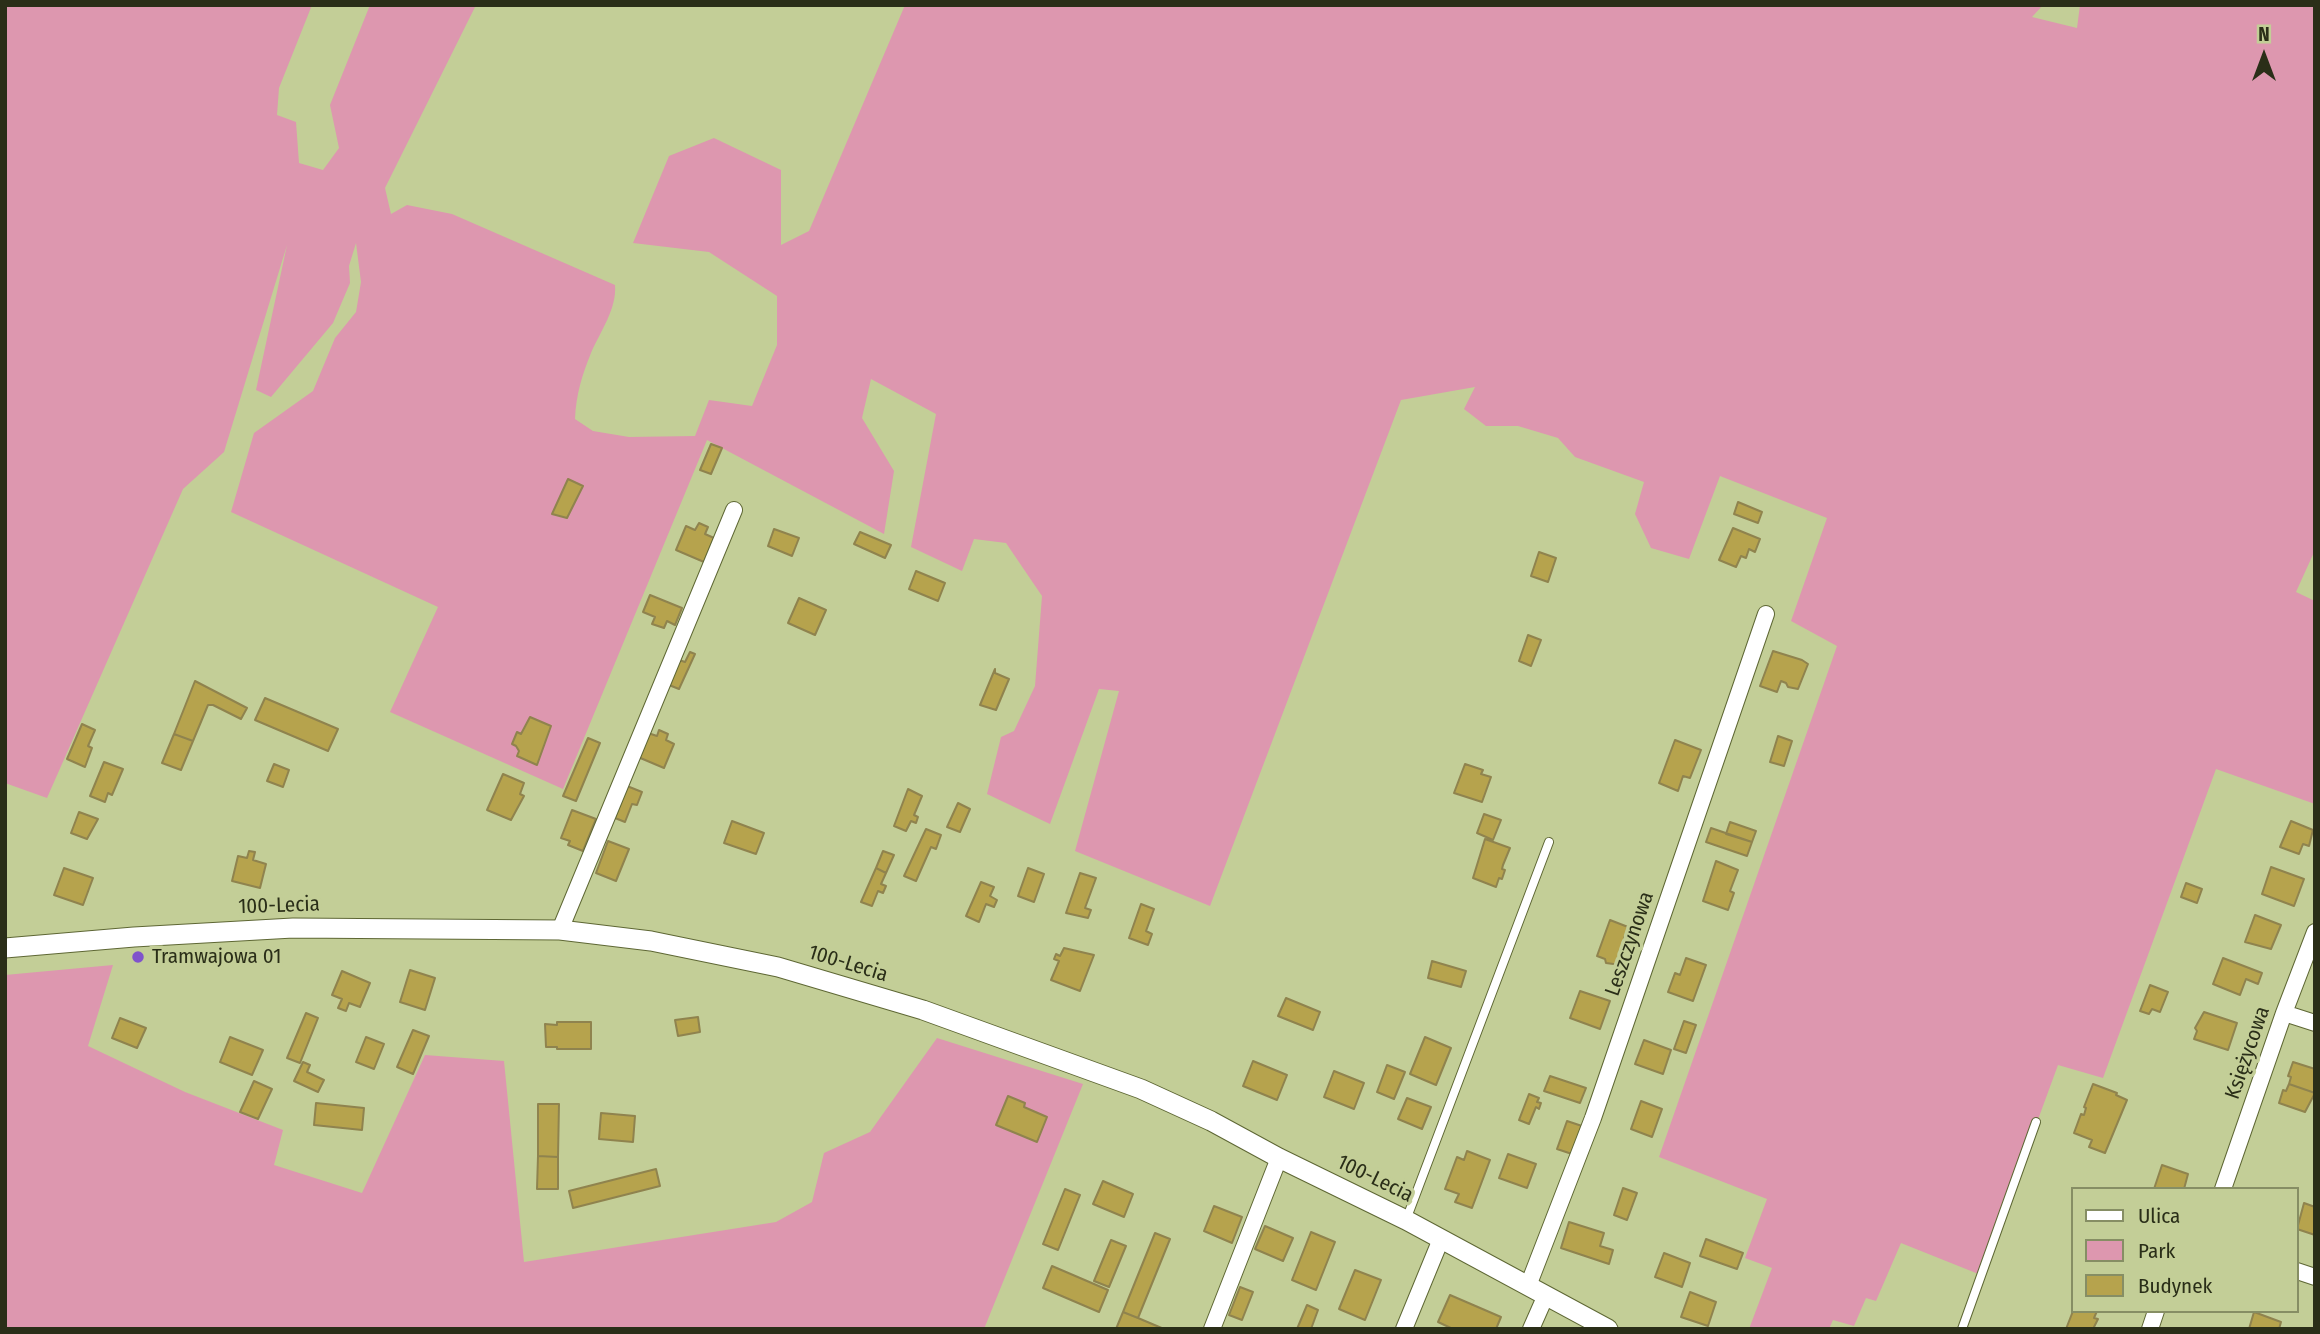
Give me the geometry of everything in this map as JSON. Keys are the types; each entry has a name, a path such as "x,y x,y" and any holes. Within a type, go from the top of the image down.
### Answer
{"street":[{"path":"560,930 734,510"},
{"name":"Leszczynowa","path":"1531,1329 1537,1291 1593,1118 1766,614"},
{"name":"100-Lecia","path":"5,948 293,928 560,930 651,941 778,967 923,1010 1141,1089 1211,1121 1279,1158 1406,1220 1608,1329"},
{"name":"Księżycowa","path":"2224,1187 2315,932"},
{"path":"2284,1013 2315,1023"},
{"path":"1212,1329 1279,1158"},
{"path":"1404,1329 1441,1239"}],"lane":[{"path":"1406,1220 1549,842"},
{"path":"1962,1329 2036,1122"}],"green space":[{"path":"5,5 312,5 279,88 277,115 296,122 299,163 323,170 339,148 330,105 370,5 476,5 385,188 391,214 407,205 452,214 615,285 611,312 582,377 575,419 593,431 629,437 695,436 709,400 752,406 777,345 777,296 709,252 633,243 669,156 714,138 781,170 781,245 809,231 905,5 2043,5 2032,17 2077,28 2080,5 2315,5 2315,550 2296,592 2315,601 2315,804 2216,769 2103,1078 2058,1065 1981,1275 1901,1243 1876,1301 1866,1298 1854,1326 1833,1320 1829,1329 1749,1329 1772,1268 1745,1258 1767,1199 1659,1157 1837,646 1791,621 1827,518 1720,476 1689,559 1651,548 1635,514 1644,482 1575,457 1558,438 1518,426 1486,426 1464,409 1475,387 1401,400 1210,906 1075,851 1119,691 1099,689 1050,824 987,794 1001,737 1014,731 1035,686 1042,596 1006,543 974,539 962,571 911,547 936,414 871,379 862,418 894,471 884,534 707,440 563,789 390,712 438,607 231,512 254,433 313,391 335,338 356,312 361,282 356,243 349,266 350,283 333,323 271,397 256,390 287,245 224,452 183,489 47,798 5,783"},
{"path":"113,965 88,1046 185,1092 283,1130 274,1165 362,1193 425,1055 504,1061 524,1262 776,1222 812,1202 824,1153 870,1132 937,1038 1083,1084 984,1329 5,1329 5,975"}],"building":[{"path":"711,444 722,448 711,474 700,470"},
{"path":"568,479 583,486 567,518 552,514"},
{"path":"1738,502 1762,512 1758,523 1734,514"},
{"path":"699,523 708,527 705,534 714,538 704,562 676,550 686,526 695,530"},
{"path":"1733,528 1760,539 1755,552 1749,549 1746,558 1741,556 1736,567 1719,560"},
{"path":"774,529 799,538 792,556 768,546"},
{"path":"860,532 891,545 885,558 854,544"},
{"path":"1539,552 1556,558 1548,582 1531,576"},
{"path":"916,571 945,583 938,601 909,589"},
{"path":"650,595 682,608 675,625 667,621 664,628 652,624 655,617 643,612"},
{"path":"799,598 826,610 815,635 788,623"},
{"path":"1528,635 1541,640 1531,666 1519,661"},
{"path":"1773,651 1808,664 1798,689 1788,687 1781,681 1777,692 1760,686"},
{"path":"690,652 695,654 679,689 669,685 679,660 685,662"},
{"path":"995,669 995,673 1009,679 996,710 980,705"},
{"path":"195,681 247,708 241,719 208,705 193,741 174,734"},
{"path":"265,698 338,729 328,751 255,720"},
{"path":"530,717 551,726 537,765 517,756 519,751 512,744 517,732 521,734"},
{"path":"82,724 95,730 88,746 92,748 85,767 67,759"},
{"path":"659,730 668,734 666,740 674,744 664,768 638,757 648,733 657,736"},
{"path":"174,734 193,741 181,770 162,763"},
{"path":"1778,736 1792,741 1784,766 1770,762"},
{"path":"588,738 600,743 576,801 563,796"},
{"path":"1675,740 1701,750 1690,778 1683,776 1678,791 1659,783"},
{"path":"104,762 123,769 112,795 108,793 105,802 90,796"},
{"path":"274,764 289,770 283,787 267,781"},
{"path":"1465,764 1483,770 1481,774 1491,777 1482,802 1454,793"},
{"path":"503,774 524,783 520,794 524,796 511,820 487,810"},
{"path":"627,786 642,792 637,805 632,804 625,822 615,818"},
{"path":"908,789 922,796 914,815 918,817 916,823 911,821 906,831 894,826"},
{"path":"958,803 970,809 960,832 947,827"},
{"path":"572,810 596,819 583,851 568,845 570,841 561,838"},
{"path":"79,812 98,819 87,839 71,833"},
{"path":"1484,814 1501,820 1493,840 1477,833"},
{"path":"732,821 764,833 756,854 724,843"},
{"path":"2291,821 2313,830 2309,846 2303,844 2299,854 2280,847"},
{"path":"1730,822 1756,831 1752,842 1726,834"},
{"path":"1711,828 1752,842 1747,856 1706,842"},
{"path":"926,829 941,835 936,849 931,847 916,881 904,876"},
{"path":"1485,839 1510,848 1503,865 1502,869 1505,870 1502,879 1499,878 1496,887 1473,878"},
{"path":"608,841 629,849 616,881 596,873"},
{"path":"249,851 255,852 253,860 266,864 260,888 232,881 238,856 247,858"},
{"path":"883,851 894,855 886,873 876,868"},
{"path":"1716,861 1738,870 1730,891 1734,893 1728,910 1703,901"},
{"path":"2271,867 2304,879 2294,906 2262,894"},
{"path":"64,868 93,878 83,905 54,895"},
{"path":"876,868 886,873 881,884 886,886 883,893 878,891 872,906 861,902"},
{"path":"1028,868 1044,874 1034,902 1018,896"},
{"path":"1080,873 1096,878 1085,908 1091,910 1088,918 1066,913"},
{"path":"981,882 994,887 990,896 997,900 994,907 986,904 979,922 966,916"},
{"path":"2186,883 2202,889 2197,903 2181,897"},
{"path":"1141,904 1154,909 1146,931 1152,934 1148,945 1129,938"},
{"path":"2255,915 2281,925 2271,949 2245,942"},
{"path":"1610,920 1628,927 1624,938 1630,940 1621,965 1606,963 1605,959 1597,956"},
{"path":"1064,948 1094,955 1080,991 1051,980 1059,961 1054,959 1056,954 1060,956"},
{"path":"1686,958 1706,965 1693,1001 1668,992 1675,973 1680,975"},
{"path":"2223,958 2262,973 2258,984 2246,979 2240,995 2213,984"},
{"path":"1432,961 1466,971 1461,987 1428,978"},
{"path":"410,970 435,978 425,1010 400,1002"},
{"path":"342,971 370,983 360,1007 349,1003 346,1011 338,1008 342,999 332,995"},
{"path":"2150,985 2168,992 2160,1012 2152,1009 2149,1014 2140,1011"},
{"path":"1580,991 1610,1001 1600,1029 1570,1018"},
{"path":"1286,998 1320,1012 1313,1030 1278,1016"},
{"path":"2204,1012 2237,1023 2228,1050 2194,1039 2197,1031 2195,1028"},
{"path":"306,1013 318,1018 300,1063 287,1058"},
{"path":"698,1017 700,1032 678,1036 675,1020"},
{"path":"120,1018 146,1028 137,1048 112,1038"},
{"path":"1684,1021 1696,1025 1686,1053 1674,1049"},
{"path":"557,1022 591,1022 591,1049 546,1047 545,1024 557,1025"},
{"path":"413,1030 429,1036 413,1074 397,1067"},
{"path":"230,1037 263,1050 252,1075 220,1062"},
{"path":"366,1037 384,1044 374,1069 356,1062"},
{"path":"1425,1037 1451,1048 1436,1085 1410,1074"},
{"path":"1644,1040 1671,1050 1663,1074 1635,1064"},
{"path":"1253,1061 1287,1075 1277,1100 1243,1086"},
{"path":"303,1062 310,1065 307,1072 324,1080 318,1092 294,1081"},
{"path":"2293,1062 2315,1069 2315,1093 2289,1084 2291,1077 2288,1076"},
{"path":"1387,1065 1405,1072 1394,1099 1377,1092"},
{"path":"1334,1071 1364,1083 1354,1109 1324,1097"},
{"path":"1550,1076 1586,1088 1580,1103 1544,1091"},
{"path":"254,1081 272,1089 258,1119 240,1112"},
{"path":"2093,1084 2127,1100 2105,1153 2089,1147 2092,1140 2074,1133 2081,1114 2084,1115 2084,1107"},
{"path":"2289,1084 2315,1093 2305,1112 2279,1103 2283,1090 2286,1091"},
{"path":"1529,1094 1539,1098 1537,1102 1541,1103 1539,1109 1536,1107 1529,1124 1519,1120"},
{"path":"1008,1096 1047,1117 1037,1142 996,1125"},
{"path":"1407,1098 1431,1107 1422,1129 1398,1119"},
{"path":"1641,1101 1662,1109 1652,1137 1631,1129"},
{"path":"316,1103 364,1108 362,1130 314,1125"},
{"path":"538,1104 559,1104 558,1157 538,1156"},
{"path":"601,1113 635,1116 633,1142 599,1139"},
{"path":"1567,1121 1582,1126 1572,1154 1557,1149"},
{"path":"1467,1151 1490,1160 1472,1208 1455,1202 1459,1194 1445,1189 1457,1157 1464,1160"},
{"path":"1508,1154 1536,1164 1527,1188 1499,1178"},
{"path":"538,1156 558,1157 558,1189 537,1189"},
{"path":"2162,1165 2188,1174 2185,1187 2155,1187"},
{"path":"656,1169 660,1186 573,1208 569,1191"},
{"path":"1103,1181 1133,1194 1124,1217 1093,1204"},
{"path":"1623,1188 1637,1193 1627,1220 1614,1215"},
{"path":"1065,1189 1080,1195 1058,1250 1043,1244"},
{"path":"2304,1203 2315,1207 2315,1235 2299,1230"},
{"path":"1214,1206 1242,1217 1232,1243 1204,1231"},
{"path":"1569,1222 1604,1233 1600,1246 1613,1250 1609,1264 1561,1248"},
{"path":"1265,1226 1293,1238 1283,1261 1255,1249"},
{"path":"1311,1232 1335,1242 1316,1290 1292,1280"},
{"path":"1155,1233 1170,1239 1138,1318 1123,1312"},
{"path":"1706,1239 1743,1253 1737,1269 1700,1256"},
{"path":"1111,1240 1126,1246 1109,1287 1094,1281"},
{"path":"1664,1253 1690,1263 1682,1287 1655,1277"},
{"path":"1052,1266 1108,1290 1099,1312 1043,1288"},
{"path":"1355,1270 1381,1280 1365,1320 1339,1309"},
{"path":"1240,1287 1253,1292 1242,1320 1229,1315"},
{"path":"1690,1292 1716,1302 1708,1326 1681,1317"},
{"path":"1450,1295 1501,1317 1496,1329 1453,1329 1438,1322"},
{"path":"1307,1305 1318,1310 1311,1329 1297,1329"},
{"path":"1123,1312 1138,1318 1164,1329 1116,1329"},
{"path":"2072,1313 2096,1313 2094,1318 2098,1319 2093,1329 2066,1329"},
{"path":"2254,1313 2281,1322 2279,1329 2249,1329"}],"place":[{"name":"Tramwajowa 01","path":"138,957"}]}
